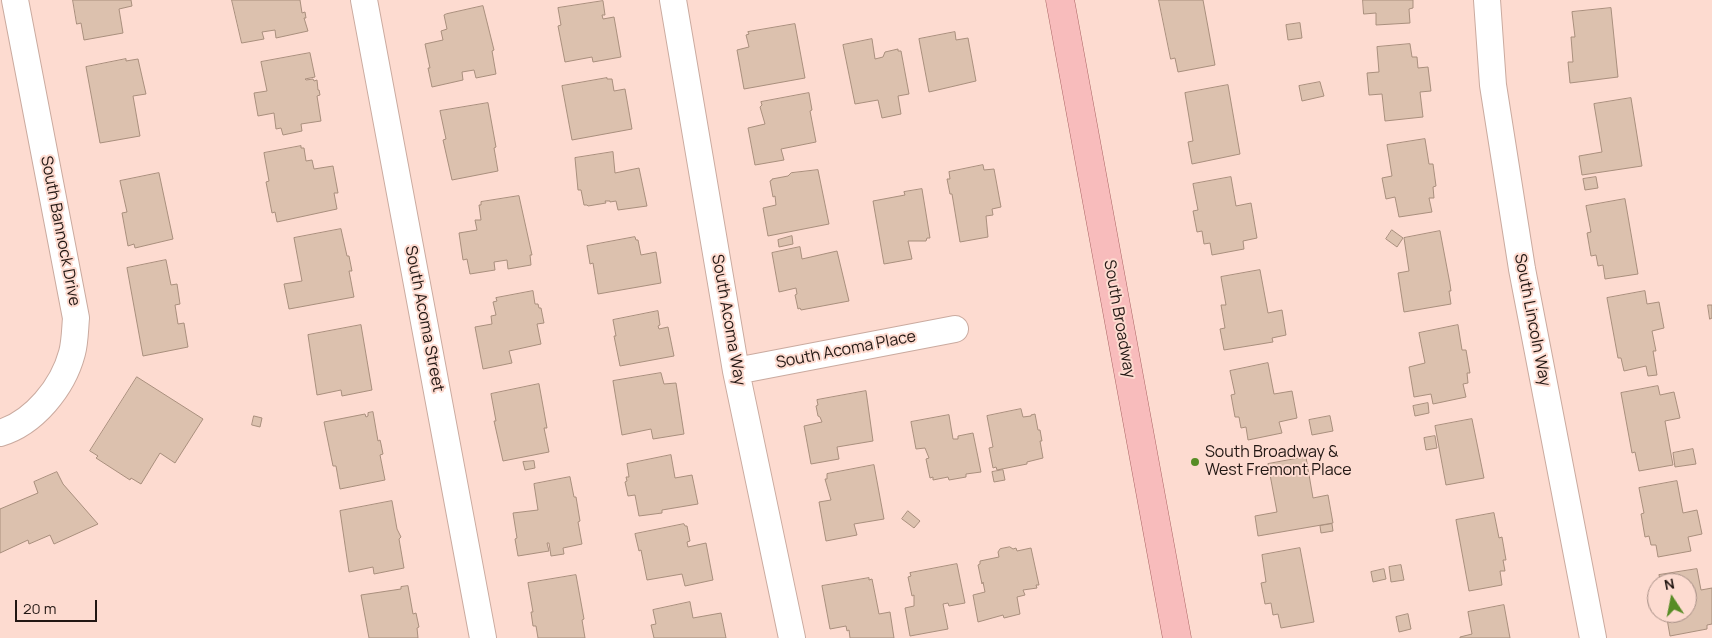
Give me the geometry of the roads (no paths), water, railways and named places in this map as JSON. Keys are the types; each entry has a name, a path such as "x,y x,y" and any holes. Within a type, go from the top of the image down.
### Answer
{"main road":[{"name":"South Broadway","path":"1060,0 1178,638"}],"street":[{"name":"South Bannock Drive","path":"0,433 8,431 35,413 54,392 65,374 72,352 76,318 15,0"},
{"name":"South Acoma Street","path":"364,0 483,638"},
{"name":"South Acoma Way","path":"675,0 736,371 792,638"},
{"name":"South Lincoln Way","path":"1487,0 1494,85 1522,268 1593,638"},
{"name":"South Acoma Place","path":"736,371 955,329"}],"place":[{"name":"South Broadway & West Fremont Place","path":"1195,462"}]}
